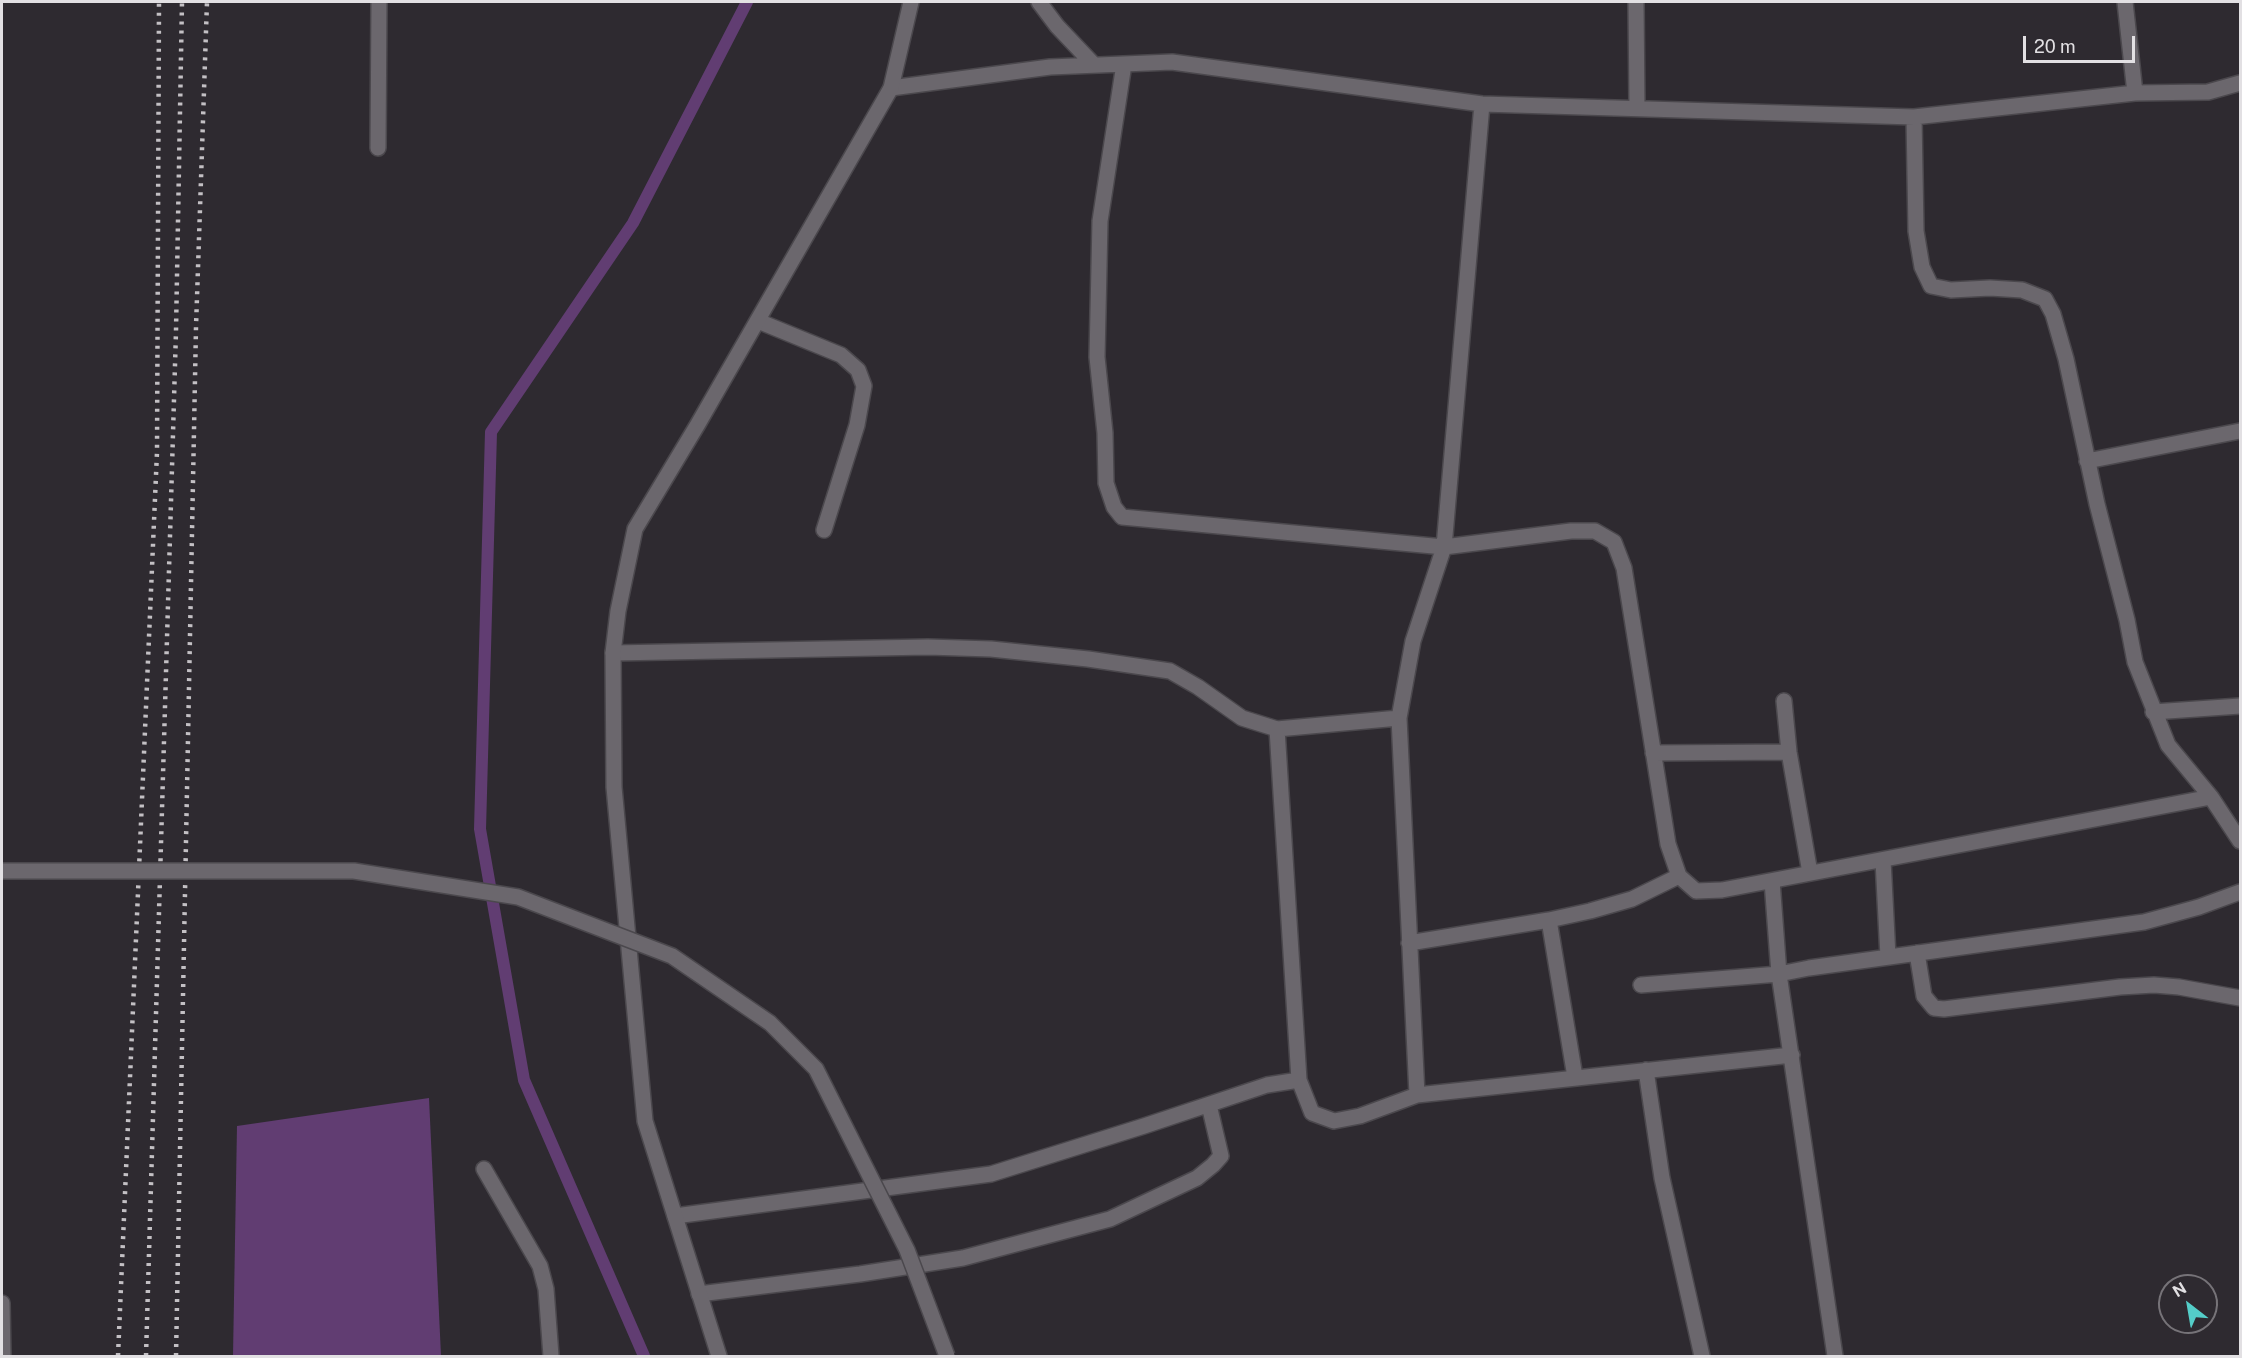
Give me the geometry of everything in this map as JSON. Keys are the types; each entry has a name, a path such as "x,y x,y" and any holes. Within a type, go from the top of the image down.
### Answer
{"street":[{"path":"378,148 379,2"},
{"path":"719,1356 645,1121 614,787 613,653 618,611 635,529 758,321 891,88 911,2"},
{"path":"1039,2 1057,26 1094,65"},
{"path":"1636,2 1637,108"},
{"path":"2125,2 2135,93"},
{"path":"891,88 1050,67 1172,62 1482,104 1914,117 2135,93 2208,92 2241,83"},
{"path":"1124,64 1100,221 1097,357 1105,433 1106,483 1114,507 1122,517 1444,547 1571,531 1595,531 1614,542 1624,568 1668,844 1679,876 1696,891 1722,890 1772,881 2211,797"},
{"path":"1417,1095 1399,718 1413,641 1444,547 1482,104"},
{"path":"1914,117 1916,231 1922,267 1931,286 1951,290 1990,288 2022,290 2045,299 2053,314 2066,359 2087,461 2127,620 2135,662 2153,712 2168,745 2211,797 2241,841"},
{"path":"758,321 841,355 858,370 864,386 857,425 824,530"},
{"path":"2087,461 2241,431"},
{"path":"613,653 928,647 991,649 1088,659 1170,671 1198,687 1242,718 1277,729 1399,718"},
{"path":"1784,701 1789,752 1810,873"},
{"path":"2153,712 2241,706"},
{"path":"1277,729 1299,1080 1312,1113 1334,1121 1360,1116 1417,1095 1792,1055"},
{"path":"1653,753 1789,752"},
{"path":"1883,860 1888,957"},
{"path":"2,871 354,871 518,897 672,956 770,1023 816,1069 907,1250 947,1356"},
{"path":"1409,943 1549,921 1632,899 1679,876"},
{"path":"1772,881 1779,974 1835,1356"},
{"path":"1641,985 1779,974 2144,922 2199,907 2241,892"},
{"path":"1549,921 1575,1077"},
{"path":"1917,953 1924,996 1934,1008 1944,1009 2120,987 2154,985 2241,998"},
{"path":"1646,1070 1662,1178 1702,1356"},
{"path":"675,1216 991,1174 1267,1085 1299,1080"},
{"path":"699,1294 860,1274 963,1258 1110,1219 1197,1178 1214,1165 1221,1156 1209,1105"},
{"path":"484,1169 540,1266 546,1288 551,1356"},
{"path":"2,1303 3,1356"}],"shaded area":[{"path":"429,1098 441,1356 233,1356 237,1126"}],"waterway":[{"path":"644,1356 524,1080 480,829 491,432 633,223 747,2"}],"railway":[{"path":"118,1356 157,452 159,2"},
{"path":"146,1356 176,331 182,2"},
{"path":"176,1356 196,327 207,2"}]}
